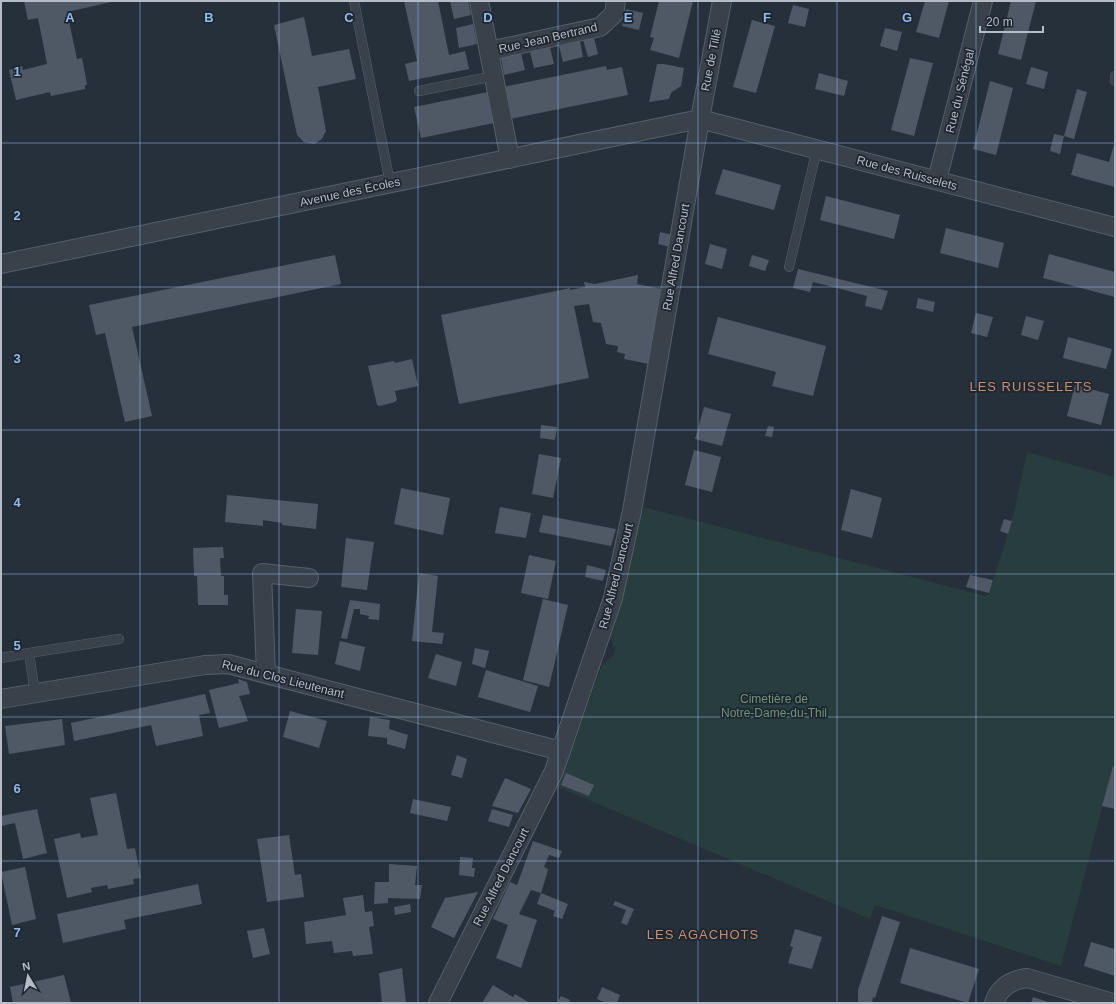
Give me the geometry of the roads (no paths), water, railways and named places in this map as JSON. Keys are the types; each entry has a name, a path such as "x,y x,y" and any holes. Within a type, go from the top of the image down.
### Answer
{"street":[{"name":"Rue Jean Bertrand","path":"479,1 510,158"},
{"name":"Rue Jean Bertrand","path":"489,51 600,27 614,14 616,1"},
{"name":"Rue de Tillé","path":"700,119 722,1"},
{"name":"Rue du Sénégal","path":"937,180 983,1"},
{"name":"Avenue des Écoles","path":"1,264 700,119"},
{"name":"Rue des Ruisselets","path":"700,119 1115,227"},
{"name":"Rue Alfred Dancourt","path":"438,1003 545,790 561,751 603,631 625,547 700,119"},
{"path":"266,674 262,573 309,578"},
{"name":"Rue du Clos Lieutenant","path":"1,699 217,663 239,666 561,751"},
{"path":"994,1003 1001,990 1006,985 1020,979 1027,978 1113,1003"}],"lane":[{"path":"354,1 390,183"},
{"path":"419,91 494,76"},
{"path":"1115,76 1115,81"},
{"path":"789,267 817,149"},
{"path":"1,658 119,639"},
{"path":"29,653 35,694"}],"district":[{"name":"LES RUISSELETS","path":"1031,386"},
{"name":"LES AGACHOTS","path":"703,934"}],"park label":[{"name":"Cimetière de Notre-Dame-du-Thil","path":"774,706"}]}
